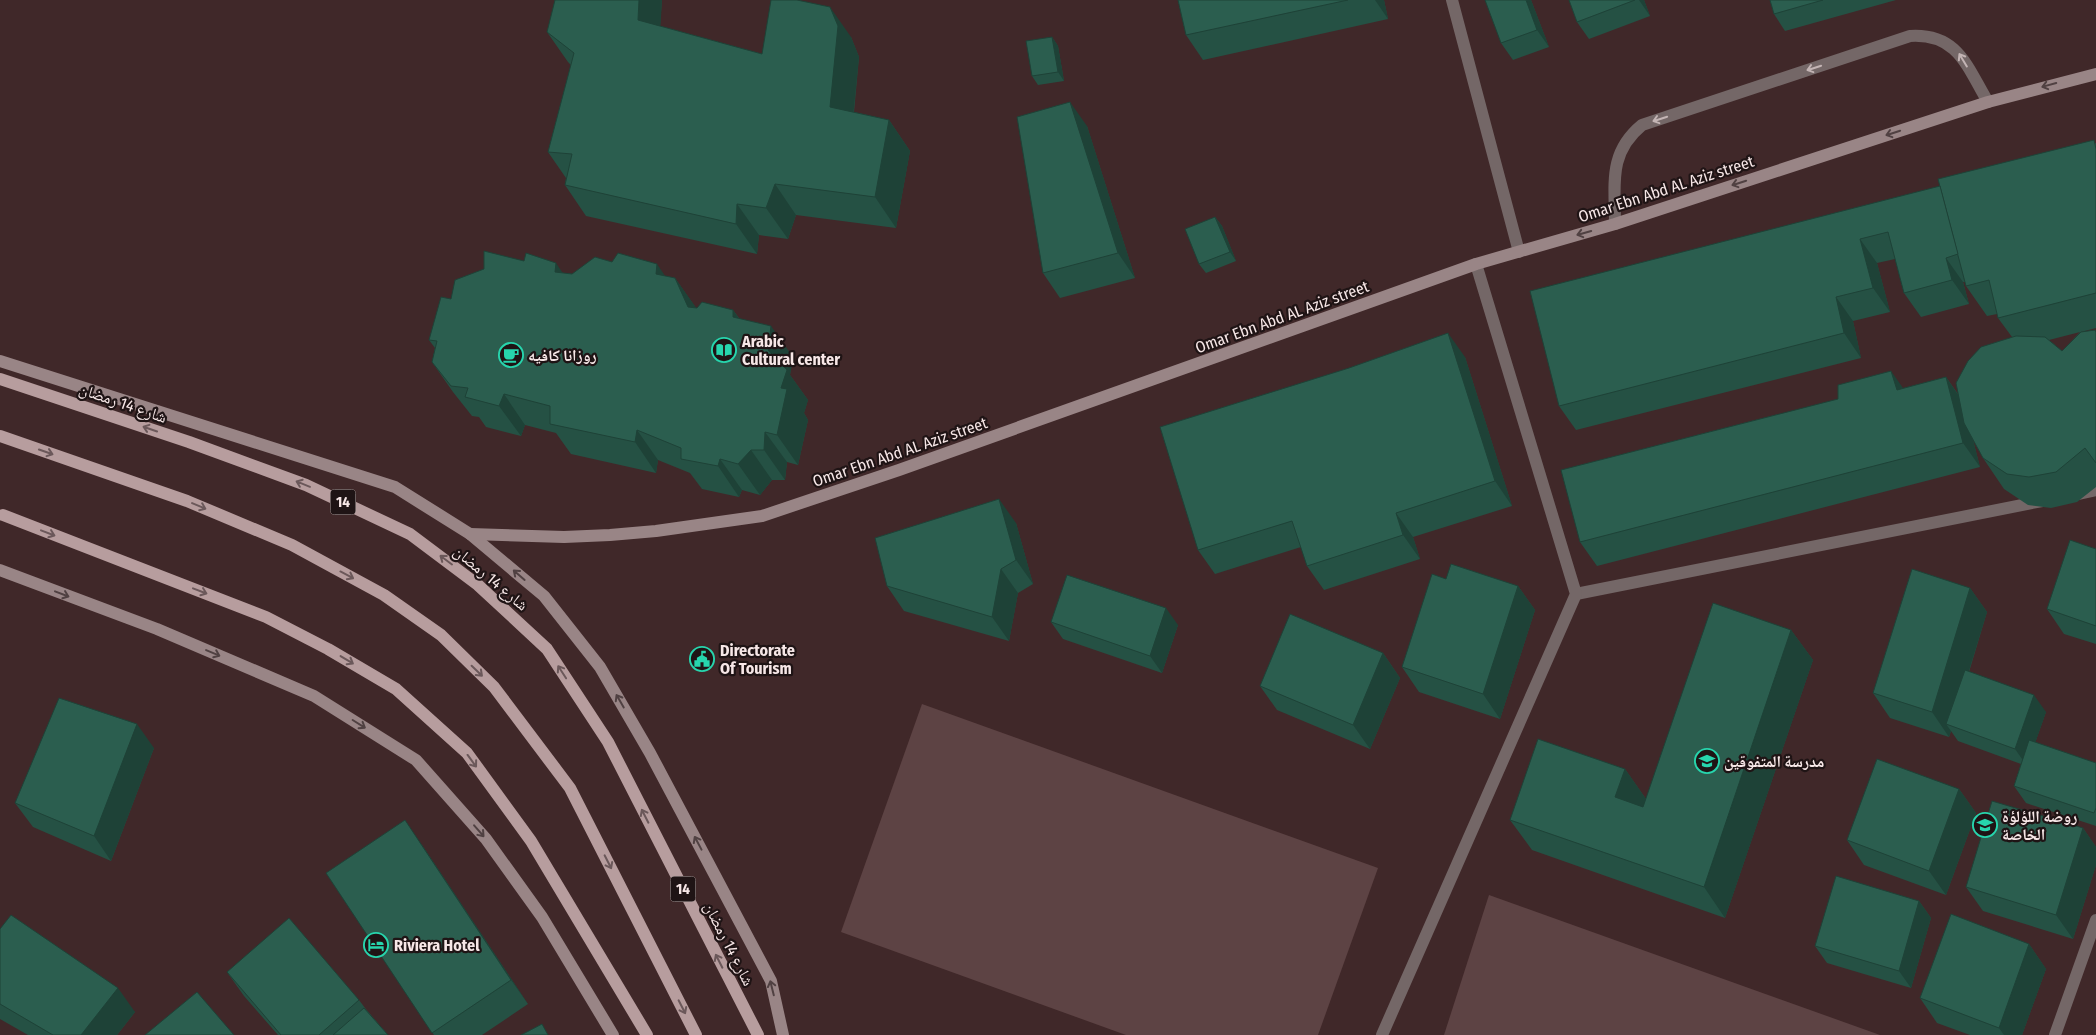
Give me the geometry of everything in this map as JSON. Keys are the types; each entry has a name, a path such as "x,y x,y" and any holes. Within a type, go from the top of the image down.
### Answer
{"main road":[{"name":"Omar Ebn Abd AL Aziz street","path":"470,534 564,537 610,535 656,531 762,516 909,467 1476,264 1615,224 1988,102 2096,74"},
{"path":"2,361 395,487 470,534 544,596 600,667 650,753 771,981 783,1035"},
{"name":"شارع 14 رمضان","path":"0,378 189,442 306,485 410,534 478,585 548,649 608,742 758,1035"},
{"path":"0,436 187,501 292,545 384,595 440,635 494,687 570,788 696,1035"},
{"path":"3,515 266,617 328,649 396,689 466,754 531,841 647,1035"},
{"path":"0,570 157,629 314,696 416,760 486,839 530,901 613,1035"}],"street":[{"path":"1452,0 1519,252"},
{"path":"1615,224 1615,172 1618,158 1622,145 1642,125 1910,36 1924,35 1936,38 1948,43 1958,51 1988,102"},
{"path":"1382,1035 1576,594 1476,264"},
{"path":"1576,594 2096,490"},
{"path":"2055,1035 2096,920"}],"shaded area":[{"path":"922,704 1378,868 1318,1035 1126,1035 841,932"},
{"path":"1489,895 1880,1035 1444,1035"}],"building":[{"path":"555,0 639,0 638,20 762,54 771,0 797,0 830,7 838,26 830,107 889,120 875,197 775,184 766,208 737,204 736,224 565,185 572,154 548,152 574,53 547,32"},
{"path":"1178,0 1348,0 1186,35"},
{"path":"1485,0 1526,0 1537,30 1501,43"},
{"path":"1569,0 1635,0 1577,22"},
{"path":"1770,0 1823,0 1774,14"},
{"path":"1052,37 1058,72 1032,76 1026,41"},
{"path":"1070,102 1118,253 1043,273 1017,117"},
{"path":"2094,140 2096,149 2096,293 1998,318 1989,280 1966,286 1938,179"},
{"path":"1940,186 1958,254 1946,258 1952,280 1904,293 1888,232 1860,239 1873,288 1836,297 1844,333 1559,406 1530,291"},
{"path":"1215,217 1230,252 1199,264 1185,229"},
{"path":"484,251 524,261 526,253 556,263 555,272 572,274 595,257 612,262 618,253 657,264 656,274 675,278 688,307 697,308 702,302 733,310 733,317 771,326 768,350 787,370 781,388 787,389 777,435 765,432 764,450 751,450 738,464 720,459 718,466 681,459 681,448 637,430 635,442 550,424 550,406 504,394 499,406 465,397 468,388 451,386 432,362 437,341 429,340 441,297 451,299 455,280 484,269"},
{"path":"2095,330 2096,463 2085,448 2056,472 2029,477 2007,474 1983,458 1964,423 1956,383 1968,361 1981,347 2016,336 2045,337 2062,351 2081,332"},
{"path":"1448,333 1495,481 1396,513 1403,535 1307,566 1292,521 1198,550 1160,427 1349,368"},
{"path":"1891,371 1897,390 1946,377 1963,443 1580,542 1561,470 1838,399 1838,385"},
{"path":"999,499 1016,560 1001,569 992,617 887,586 875,538"},
{"path":"2070,540 2096,549 2096,626 2047,609"},
{"path":"1451,564 1518,586 1483,694 1402,667 1432,574 1446,579"},
{"path":"1912,569 1970,588 1932,712 1873,693"},
{"path":"1067,575 1166,608 1150,656 1051,622"},
{"path":"1713,603 1791,630 1704,887 1510,820 1538,739 1625,769 1615,797 1643,807"},
{"path":"1290,614 1383,653 1353,725 1260,686"},
{"path":"1965,670 2034,695 2015,749 1946,724"},
{"path":"59,698 137,724 94,836 15,803"},
{"path":"2029,740 2096,763 2096,808 2094,813 2014,786"},
{"path":"1877,759 1959,789 1929,871 1847,840"},
{"path":"1992,801 2083,828 2056,915 1966,887"},
{"path":"405,820 511,980 432,1033 326,873"},
{"path":"1836,876 1919,901 1899,971 1815,946"},
{"path":"1951,914 2029,944 1999,1028 1920,998"},
{"path":"11,915 118,988 81,1035 53,1035 0,1004 0,929"},
{"path":"289,918 359,1000 319,1035 281,1035 227,972"},
{"path":"197,992 234,1035 145,1035"},
{"path":"364,1008 388,1035 333,1035"},
{"path":"542,1024 548,1035 521,1035"}],"place":[{"name":"Arabic Cultural center","path":"724,350"},
{"name":"روزانا كافيه","path":"511,355"},
{"name":"Directorate Of Tourism","path":"702,659"},
{"name":"مدرسة المتفوقين","path":"1707,761"},
{"name":"روضة اللؤلؤة الخاصة","path":"1985,825"},
{"name":"Riviera Hotel","path":"376,945"}]}
